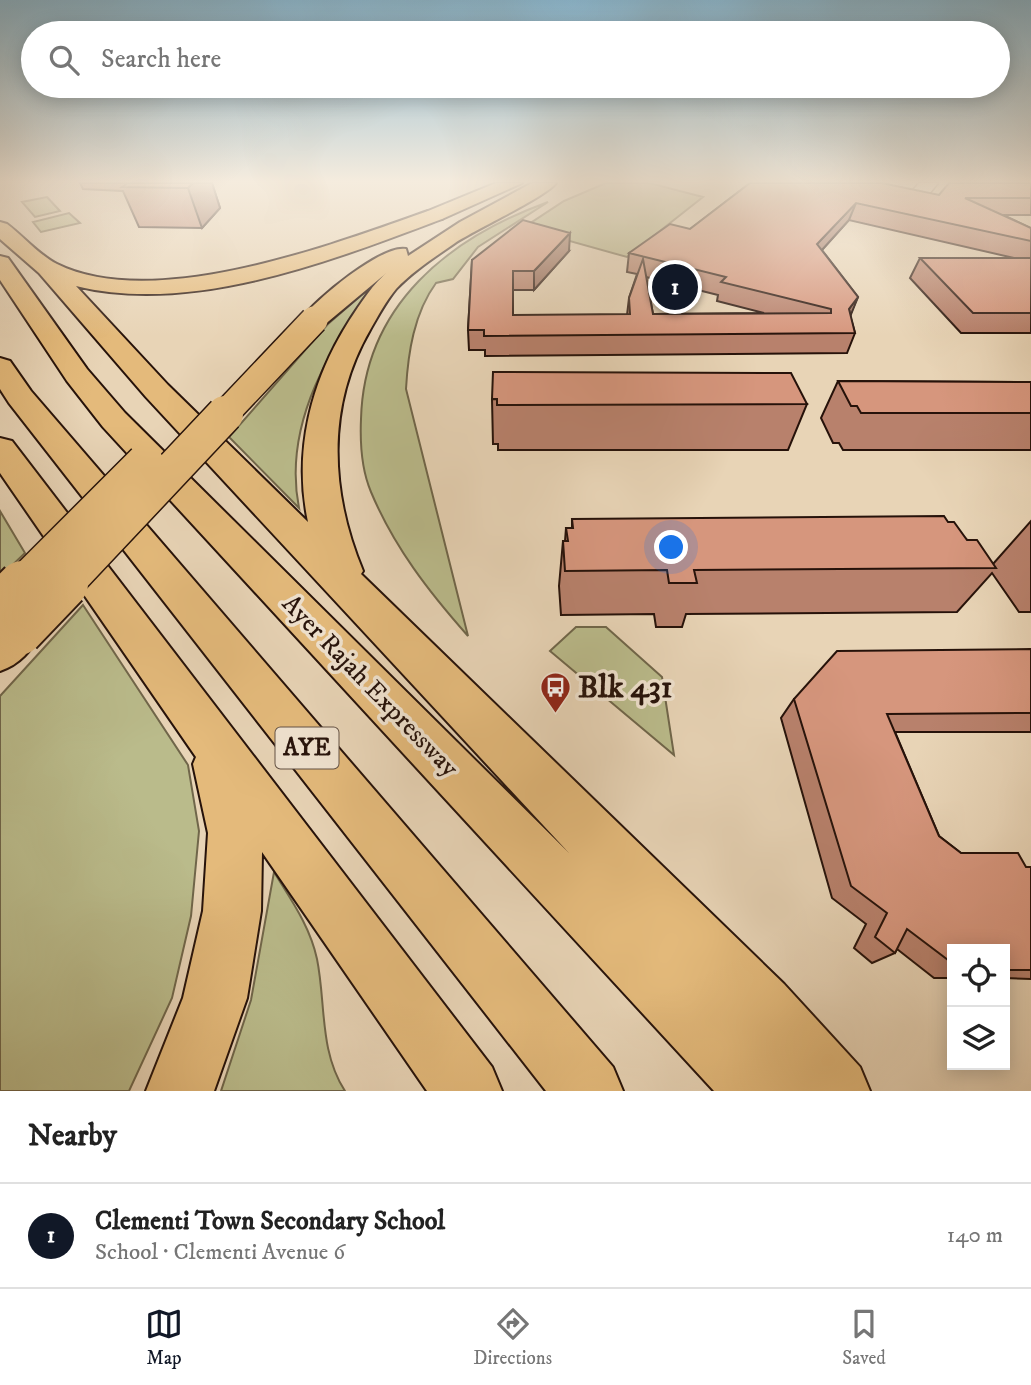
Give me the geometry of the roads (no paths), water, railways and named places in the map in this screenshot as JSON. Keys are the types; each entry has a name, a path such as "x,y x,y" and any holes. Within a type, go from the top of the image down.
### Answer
{"main road":[{"path":"7,234 47,268 157,391 590,837 676,919 836,1091"},
{"path":"47,268 98,283 130,286 206,280 283,265 382,234"},
{"path":"6,630 348,271 406,234"},
{"path":"304,316 415,242 433,234"},
{"path":"351,589 328,538 320,495 320,444 325,401 355,331 390,281 435,247 458,234"},
{"name":"Ayer Rajah Expressway","path":"0,263 77,375 114,420 760,1091"},
{"name":"AYE","path":"0,367 20,397 589,1091"},
{"path":"0,449 468,1091"},
{"path":"180,1091 215,998 232,911 235,833 214,745"}],"place":[{"name":"Clementi Town Secondary School","path":"675,287"},
{"name":"Blk 431","path":"555,715"}]}
